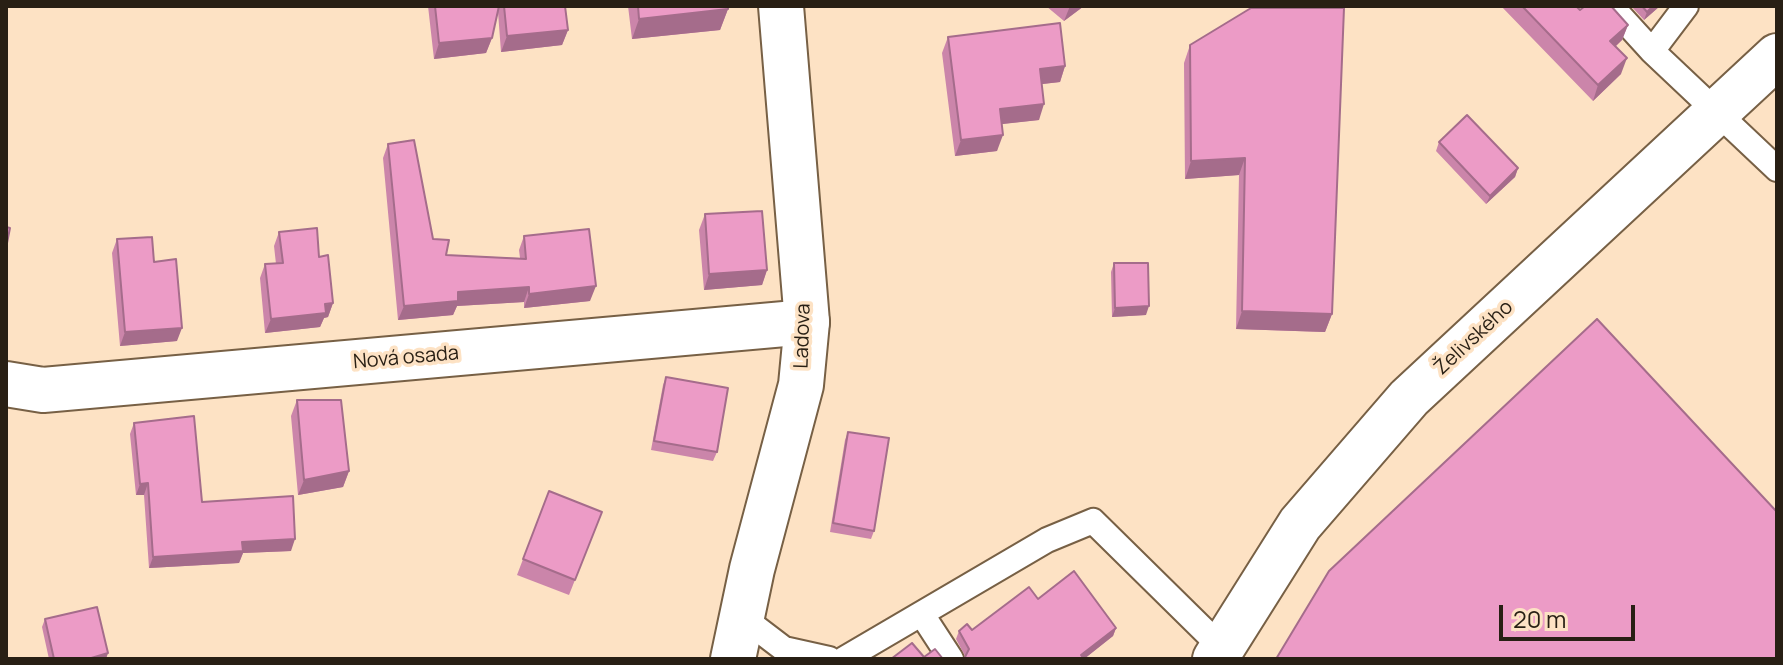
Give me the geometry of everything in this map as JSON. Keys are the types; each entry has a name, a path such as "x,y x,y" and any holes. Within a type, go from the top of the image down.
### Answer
{"street":[{"name":"Ladova","path":"733,659 801,385 807,322 781,6"},
{"name":"Želivského","path":"1218,653 1300,524 1409,398 1777,56"},
{"name":"Nová osada","path":"6,384 43,390 807,322"}],"lane":[{"path":"1611,6 1652,51 1777,169"},
{"path":"1652,51 1686,6"},
{"path":"844,659 923,616 1047,540 1093,521 1218,653"},
{"path":"923,616 951,659"},
{"path":"742,617 784,649 829,659"}],"building":[{"path":"435,6 499,6 492,38 439,43"},
{"path":"504,6 565,6 568,30 507,36"},
{"path":"638,6 728,6 728,9 639,19"},
{"path":"1522,6 1576,6 1580,10 1585,6 1611,6 1628,25 1610,41 1627,58 1598,85"},
{"path":"1251,8 1344,8 1332,314 1242,311 1245,158 1191,161 1190,45"},
{"path":"1060,23 1065,66 1040,69 1044,104 1000,109 1003,135 961,140 948,37"},
{"path":"1467,115 1518,168 1490,196 1439,142"},
{"path":"414,140 433,239 449,240 446,255 526,259 524,236 589,229 596,286 529,294 529,287 458,292 458,301 404,306 388,144"},
{"path":"762,211 767,270 709,274 705,214"},
{"path":"6,227 10,228 6,248"},
{"path":"317,228 319,257 328,255 333,303 325,304 326,313 271,319 265,264 283,263 279,232"},
{"path":"152,237 154,262 176,259 182,328 125,332 117,239"},
{"path":"1114,263 1148,263 1149,306 1115,308"},
{"path":"1597,319 1777,512 1777,659 1276,659 1329,571"},
{"path":"666,377 728,388 717,452 654,441"},
{"path":"297,400 341,400 349,471 304,480"},
{"path":"194,416 202,502 293,496 295,539 242,542 243,551 153,557 148,483 140,484 134,423"},
{"path":"848,432 889,438 874,531 833,523"},
{"path":"549,491 602,512 575,580 523,559"},
{"path":"1074,571 1116,628 1081,655 1084,659 964,659 969,649 959,631 967,624 972,630 1029,587 1038,599"},
{"path":"97,607 108,653 88,659 54,659 45,619"},
{"path":"912,643 924,657 935,649 943,659 891,659"}]}
